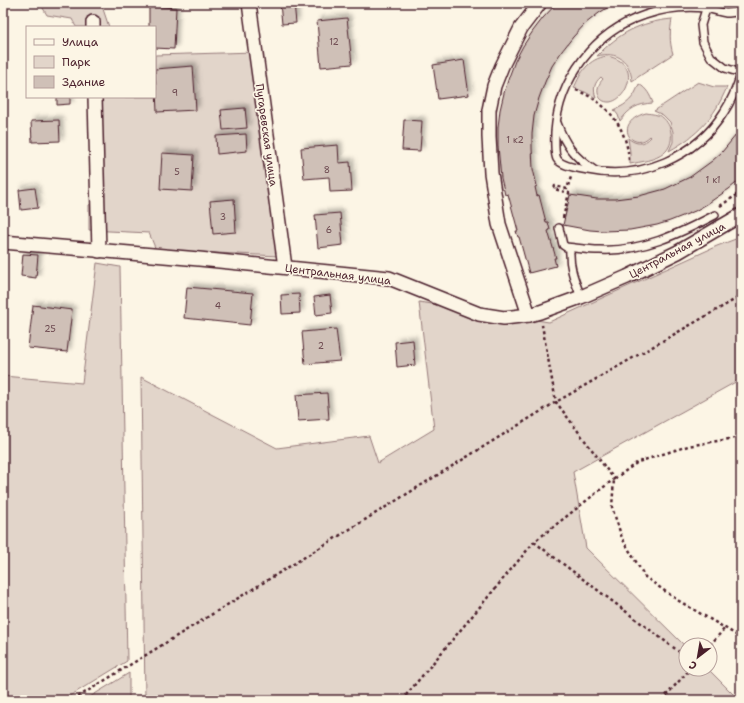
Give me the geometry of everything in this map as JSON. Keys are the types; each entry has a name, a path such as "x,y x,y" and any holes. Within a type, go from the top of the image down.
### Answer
{"street":[{"name":"Пугаревская улица","path":"250,3 285,267"},
{"path":"534,314 499,224 491,174 489,110 494,86 502,66 521,28 540,3"},
{"path":"95,98 99,250"},
{"name":"Центральная улица","path":"3,242 285,267 388,278 479,314 504,318 534,314 581,297 627,277 678,252 741,215"}],"lane":[{"path":"706,8 701,25 703,42 711,57 725,68 741,73 734,94 712,129 696,144 679,156 660,165 640,171 618,173 597,172 574,168 557,160 555,140 556,120 561,100 569,81 580,63 593,47 609,34 626,23 665,9 686,7 706,8 727,13 741,11"},
{"path":"556,120 562,136 571,151 583,163 597,172"},
{"path":"559,228 563,245 566,247 600,250 632,248 665,239 693,227 715,215"},
{"path":"570,248 571,269 581,297"}],"path":[{"path":"567,87 593,98 610,113 617,122 629,154 629,172"},
{"path":"562,220 569,193 554,189 554,186 567,189 568,186"},
{"path":"718,208 741,192"},
{"path":"73,700 556,402 741,296"},
{"path":"534,314 556,402 614,479 612,507 622,538 645,578 679,601 741,638"},
{"path":"402,700 534,542 614,479 638,462 688,446 741,437"},
{"path":"534,542 678,651"},
{"path":"717,637 724,628"},
{"path":"662,700 683,677"}],"green space":[{"path":"40,3 101,3 109,26 76,26 72,19 47,15"},
{"path":"672,19 670,36 673,54 632,81 628,68 621,59 611,55 597,56 614,41 631,30 650,23"},
{"path":"255,52 278,256 156,250 149,233 89,230 89,205 100,199 89,98 156,98 156,55"},
{"path":"607,56 617,59 623,63 629,76 627,86 622,95 615,101 610,102 602,100 598,94 598,87 603,79 601,77 595,86 596,98 574,88 579,77 590,63"},
{"path":"698,82 714,87 727,87 717,108 704,125 688,139 669,151 673,142 673,132 670,122 663,115 654,111"},
{"path":"639,84 648,92 653,103 642,104 634,108 620,121 614,110 630,100"},
{"path":"646,113 658,115 666,120 671,135 670,145 664,153 657,157 630,164 628,138 637,143 643,143 651,137 650,136 644,141 637,141 628,135 627,129 629,123 635,118"},
{"path":"741,237 741,379 573,472 586,548 678,639 678,677 716,677 739,700 145,700 141,377 277,448 369,436 378,463 434,429 419,302 549,322 717,246"},
{"path":"97,263 120,267 127,661 63,700 3,700 3,376 82,383"},
{"path":"129,673 129,700 85,700"}],"building":[{"path":"280,3 294,3 296,23 282,24"},
{"path":"557,3 615,3 585,24 573,37 552,66 539,98 534,116 532,134 533,169 537,186 535,187 537,196 539,195 546,222 548,222 550,230 548,231 556,258 554,258 556,266 529,273 516,231 518,231 508,194 505,195 501,178 498,127 504,93 515,61 533,31"},
{"path":"149,6 176,8 174,49 156,48 156,26 149,26"},
{"path":"347,18 352,64 321,67 317,21"},
{"path":"464,60 469,95 438,99 433,65"},
{"path":"193,66 196,110 157,112 156,69"},
{"path":"57,98 70,98 70,104 57,105"},
{"path":"245,108 247,128 223,130 221,110"},
{"path":"59,120 60,141 32,142 31,121"},
{"path":"404,120 422,121 420,151 402,150"},
{"path":"741,129 741,179 729,189 695,211 657,225 630,230 603,231 563,225 570,195 597,199 615,199 639,196 665,189 690,177 712,161 722,152"},
{"path":"246,134 247,151 217,154 216,136"},
{"path":"338,145 339,163 350,162 352,191 330,192 329,177 304,179 301,148"},
{"path":"162,153 194,155 192,191 160,189"},
{"path":"35,188 38,208 21,210 19,190"},
{"path":"234,199 236,232 213,234 210,201"},
{"path":"340,213 343,245 318,248 315,215"},
{"path":"23,254 38,255 36,278 21,276"},
{"path":"187,287 253,293 250,325 184,318"},
{"path":"299,294 300,313 282,314 281,295"},
{"path":"330,295 332,313 316,315 314,297"},
{"path":"33,305 72,310 67,352 28,348"},
{"path":"336,329 340,361 305,364 302,332"},
{"path":"413,340 415,365 397,367 395,342"},
{"path":"327,393 329,419 298,421 296,395"}]}
